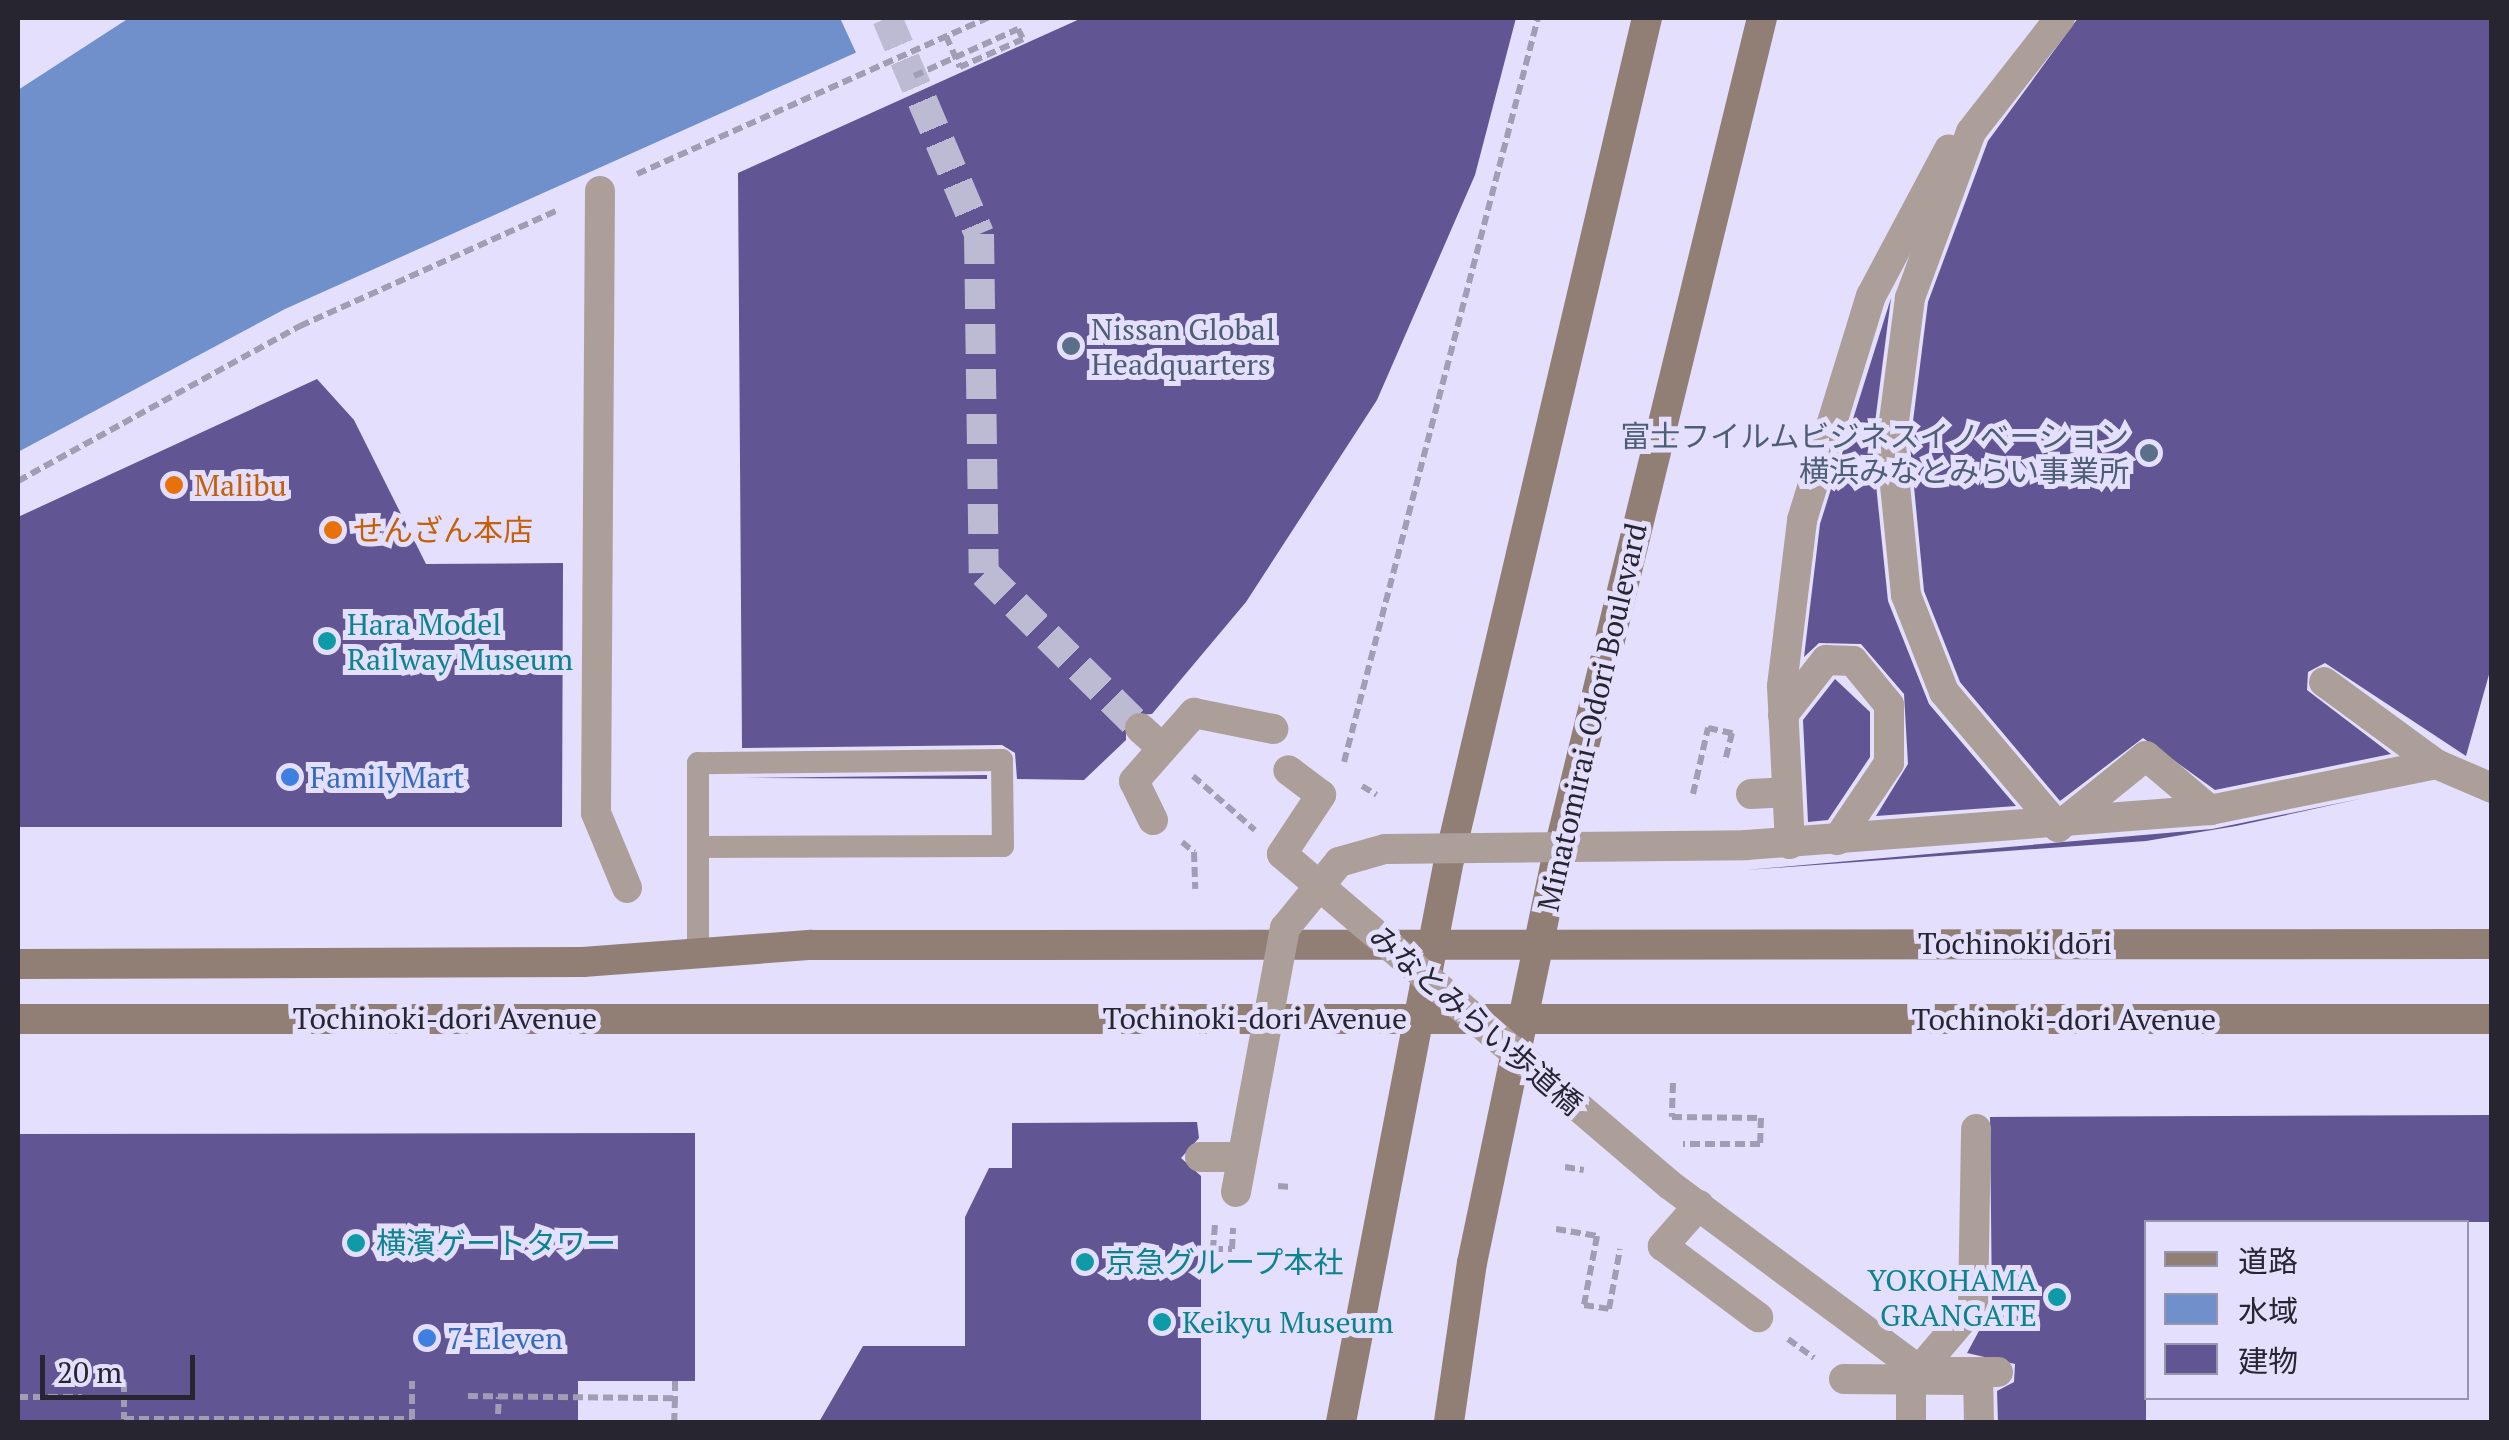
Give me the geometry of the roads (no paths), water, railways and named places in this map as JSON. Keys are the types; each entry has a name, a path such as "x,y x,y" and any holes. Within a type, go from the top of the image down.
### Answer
{"street":[{"path":"1341,1422 1432,942 1648,18"},
{"name":"Minatomirai-Odori Boulevard","path":"1449,1422 1538,943 1762,18"},
{"path":"1790,844 1781,718 1792,575 1844,367 1900,230 2046,18"},
{"path":"2058,827 1970,731 1924,651 1895,526 1891,445 1900,341 1946,193 1971,132 2060,18"},
{"path":"600,190 596,813 627,888"},
{"path":"1781,718 1801,681 1826,660 1853,661 1889,706 1889,763 1837,840"},
{"path":"2324,682 2436,764 2492,788"},
{"path":"1153,820 1134,780 1151,738 1194,713 1273,728"},
{"path":"2058,827 2146,756 2210,810"},
{"path":"1236,1192 1284,928 1339,862 1385,849 1790,844 2058,827 2210,810 2436,764"},
{"name":"みなとみらい歩道橋","path":"1288,770 1321,795 1282,854 1670,1186 1922,1372 1978,1374"},
{"path":"1751,794 1786,792"},
{"name":"Tochinoki dōri","path":"1432,942 2492,944"},
{"name":"Tochinoki-dori Avenue","path":"18,964 583,962 698,953 1432,942"},
{"name":"Tochinoki-dori Avenue","path":"18,1019 2492,1019"},
{"path":"1912,1422 1911,1380 1974,1308 1976,1129"},
{"path":"1200,1157 1241,1157"},
{"path":"1699,1205 1663,1246 1698,1284 1758,1317"},
{"path":"1844,1379 1911,1380 1978,1374 1979,1422"}],"lane":[{"path":"698,847 1003,846 1002,760 698,763 698,847 698,953"}],"water":[{"path":"129,18 933,18 285,309 18,452 18,90"}],"tunnel":[{"path":"887,18 979,234 984,573 1140,728"}],"place":[{"name":"Nissan Global Headquarters","path":"1071,346"},
{"name":"富士フイルムビジネスイノベーション 横浜みなとみらい事業所","path":"2149,453"},
{"name":"Malibu","path":"174,485"},
{"name":"せんざん本店","path":"333,530"},
{"name":"Hara Model Railway Museum","path":"327,641"},
{"name":"FamilyMart","path":"290,777"},
{"name":"横濱ゲートタワー","path":"356,1243"},
{"name":"京急グループ本社","path":"1085,1262"},
{"name":"YOKOHAMA GRANGATE","path":"2057,1297"},
{"name":"Keikyu Museum","path":"1162,1322"},
{"name":"7-Eleven","path":"427,1338"}]}
